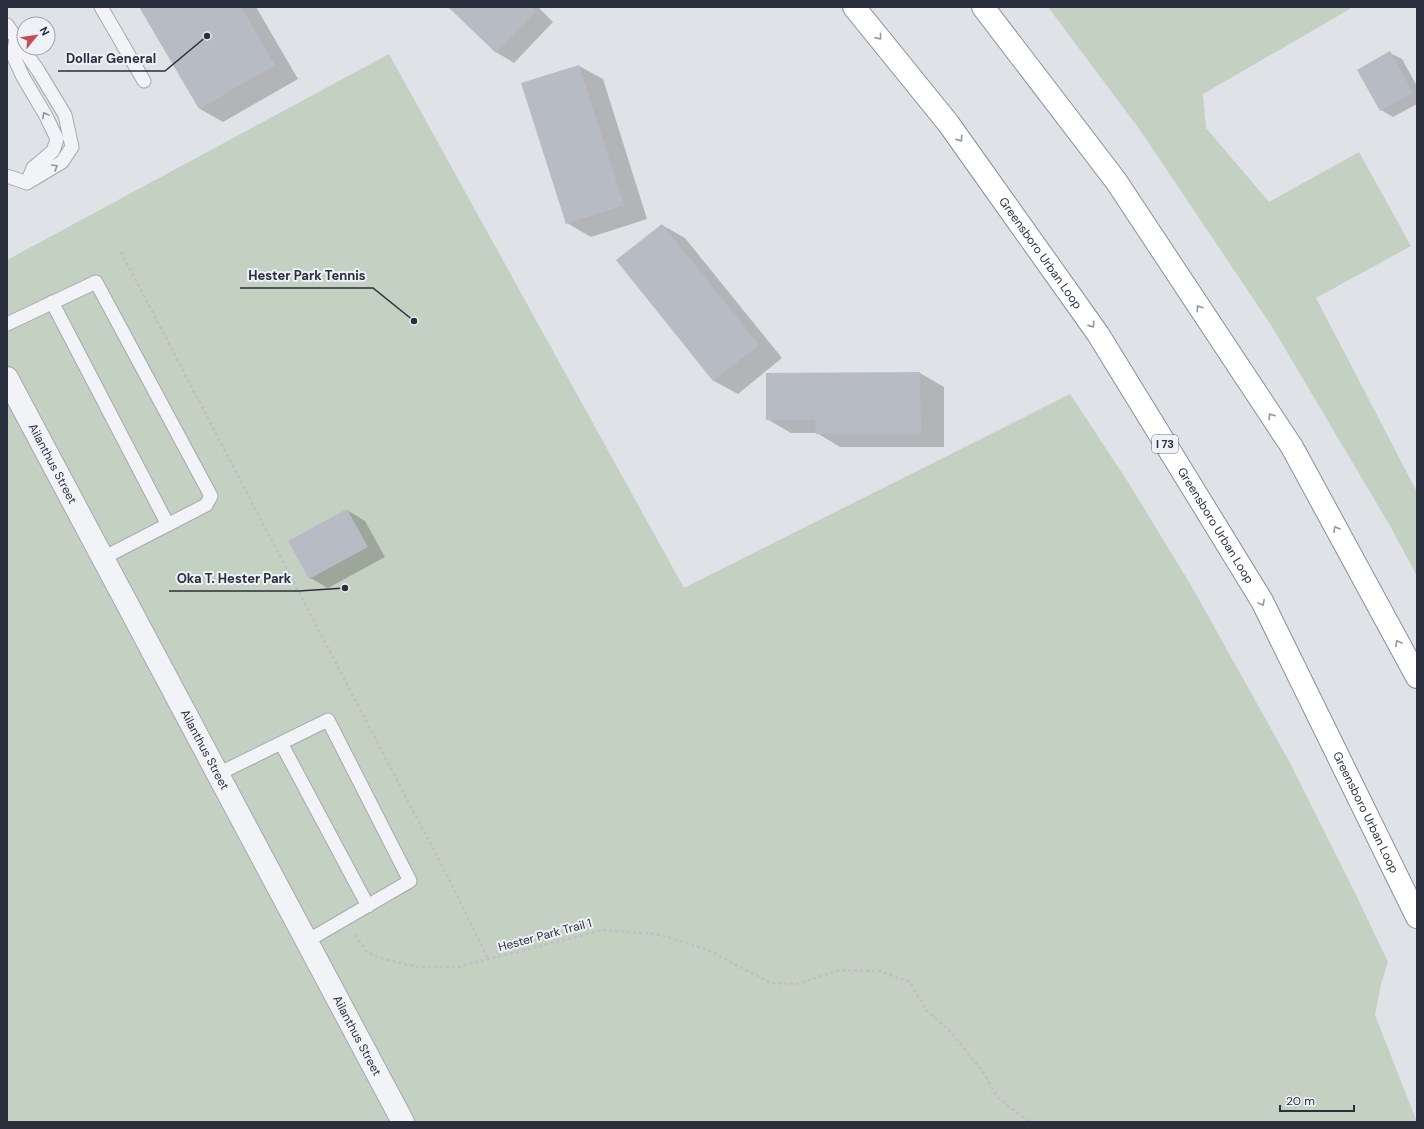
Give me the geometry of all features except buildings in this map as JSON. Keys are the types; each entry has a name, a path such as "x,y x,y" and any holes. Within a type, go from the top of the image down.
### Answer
{"highway":[{"name":"Greensboro Urban Loop","path":"854,7 948,123 1102,340 1262,601 1417,917"},
{"path":"983,7 1116,181 1292,447 1417,677"}],"street":[{"name":"Ailanthus Street","path":"7,378 403,1122"}],"lane":[{"path":"101,7 144,82"},
{"path":"7,25 39,72 65,115 72,147 62,162 27,183 7,176"},
{"path":"7,324 96,282 211,496 206,505 103,558"},
{"path":"52,302 168,525"},
{"path":"218,774 328,720 410,881 307,940"},
{"path":"281,743 368,906"}],"path":[{"path":"121,252 444,871 488,959"},
{"name":"Hester Park Trail 1","path":"355,935 367,952 380,958 418,967 458,967 602,930 657,934 706,949 770,983 798,984 840,970 880,972 910,982 926,1010 951,1032 984,1073 997,1097 1030,1122"}],"green space":[{"path":"1048,7 1349,7 1350,9 1203,94 1206,128 1269,202 1359,152 1411,246 1316,298 1417,492 1417,576 1389,524 1271,325 1140,130"},
{"path":"389,54 684,588 1070,394 1128,482 1192,587 1289,761 1388,962 1381,984 1375,1015 1417,1122 7,1122 7,260"}],"place":[{"name":"Dollar General","path":"207,36"},
{"name":"Hester Park Tennis","path":"414,321"},
{"name":"Oka T. Hester Park","path":"345,588"}]}
